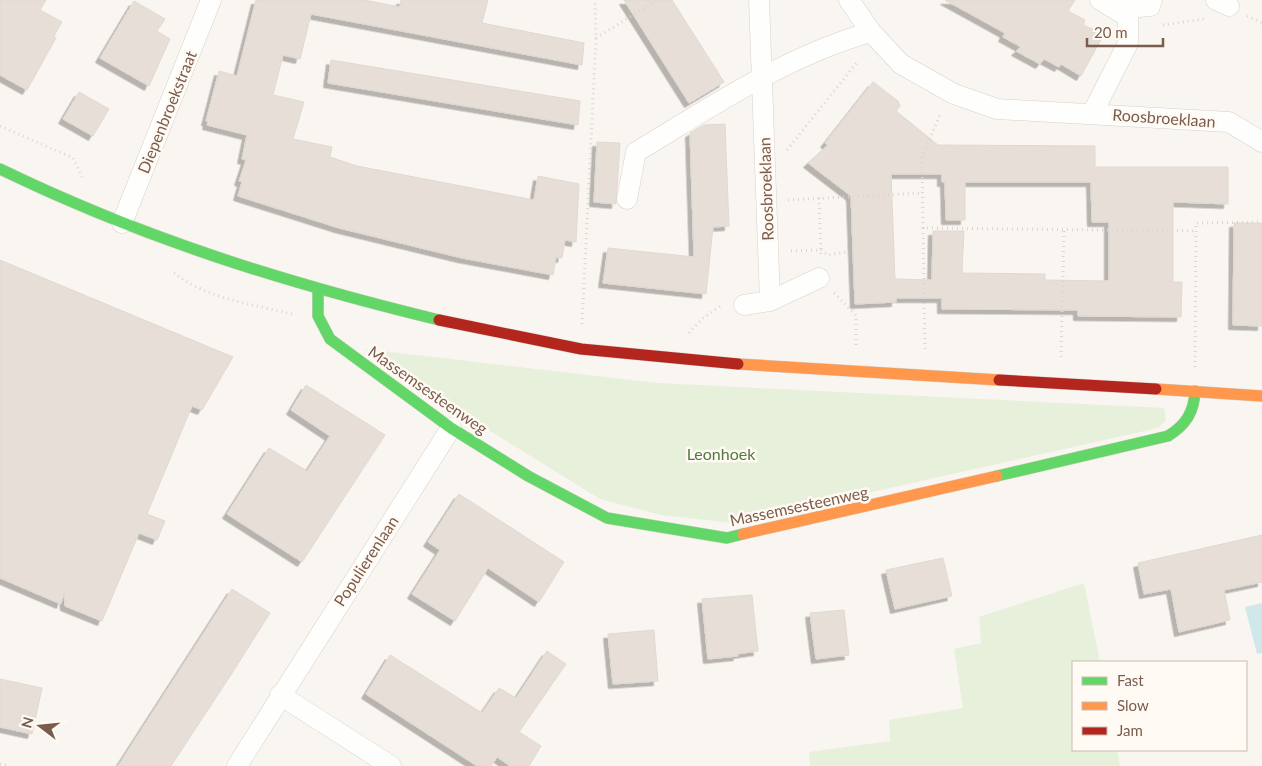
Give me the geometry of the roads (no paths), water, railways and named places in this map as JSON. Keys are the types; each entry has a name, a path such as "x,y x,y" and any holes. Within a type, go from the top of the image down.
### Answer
{"main road":[{"path":"0,168 30,184 122,223 197,252 318,291 445,321 580,349 674,360 1262,396"},
{"name":"Massemsesteenweg","path":"318,291 317,320 330,339 451,428 528,476 607,518 727,538 1160,440 1174,434 1184,424 1193,411 1195,391"}],"street":[{"name":"Diepenbroekstraat","path":"122,223 211,0"},
{"name":"Roosbroeklaan","path":"759,0 770,301"},
{"name":"Roosbroeklaan","path":"849,0 874,35 900,64 950,92 997,109 1229,122 1262,142"},
{"path":"1108,5 1150,6 1152,0"},
{"name":"Roosbroeklaan","path":"1092,114 1128,44 1128,17 1108,5"},
{"path":"627,199 636,152 762,77 845,40 874,35"},
{"path":"744,305 770,301 819,278"},
{"name":"Populierenlaan","path":"238,766 280,695 451,428"},
{"path":"280,695 391,766"}],"water":[{"path":"1262,603 1262,653 1257,654 1245,607"}],"park label":[{"name":"Leonhoek","path":"721,454"}]}
